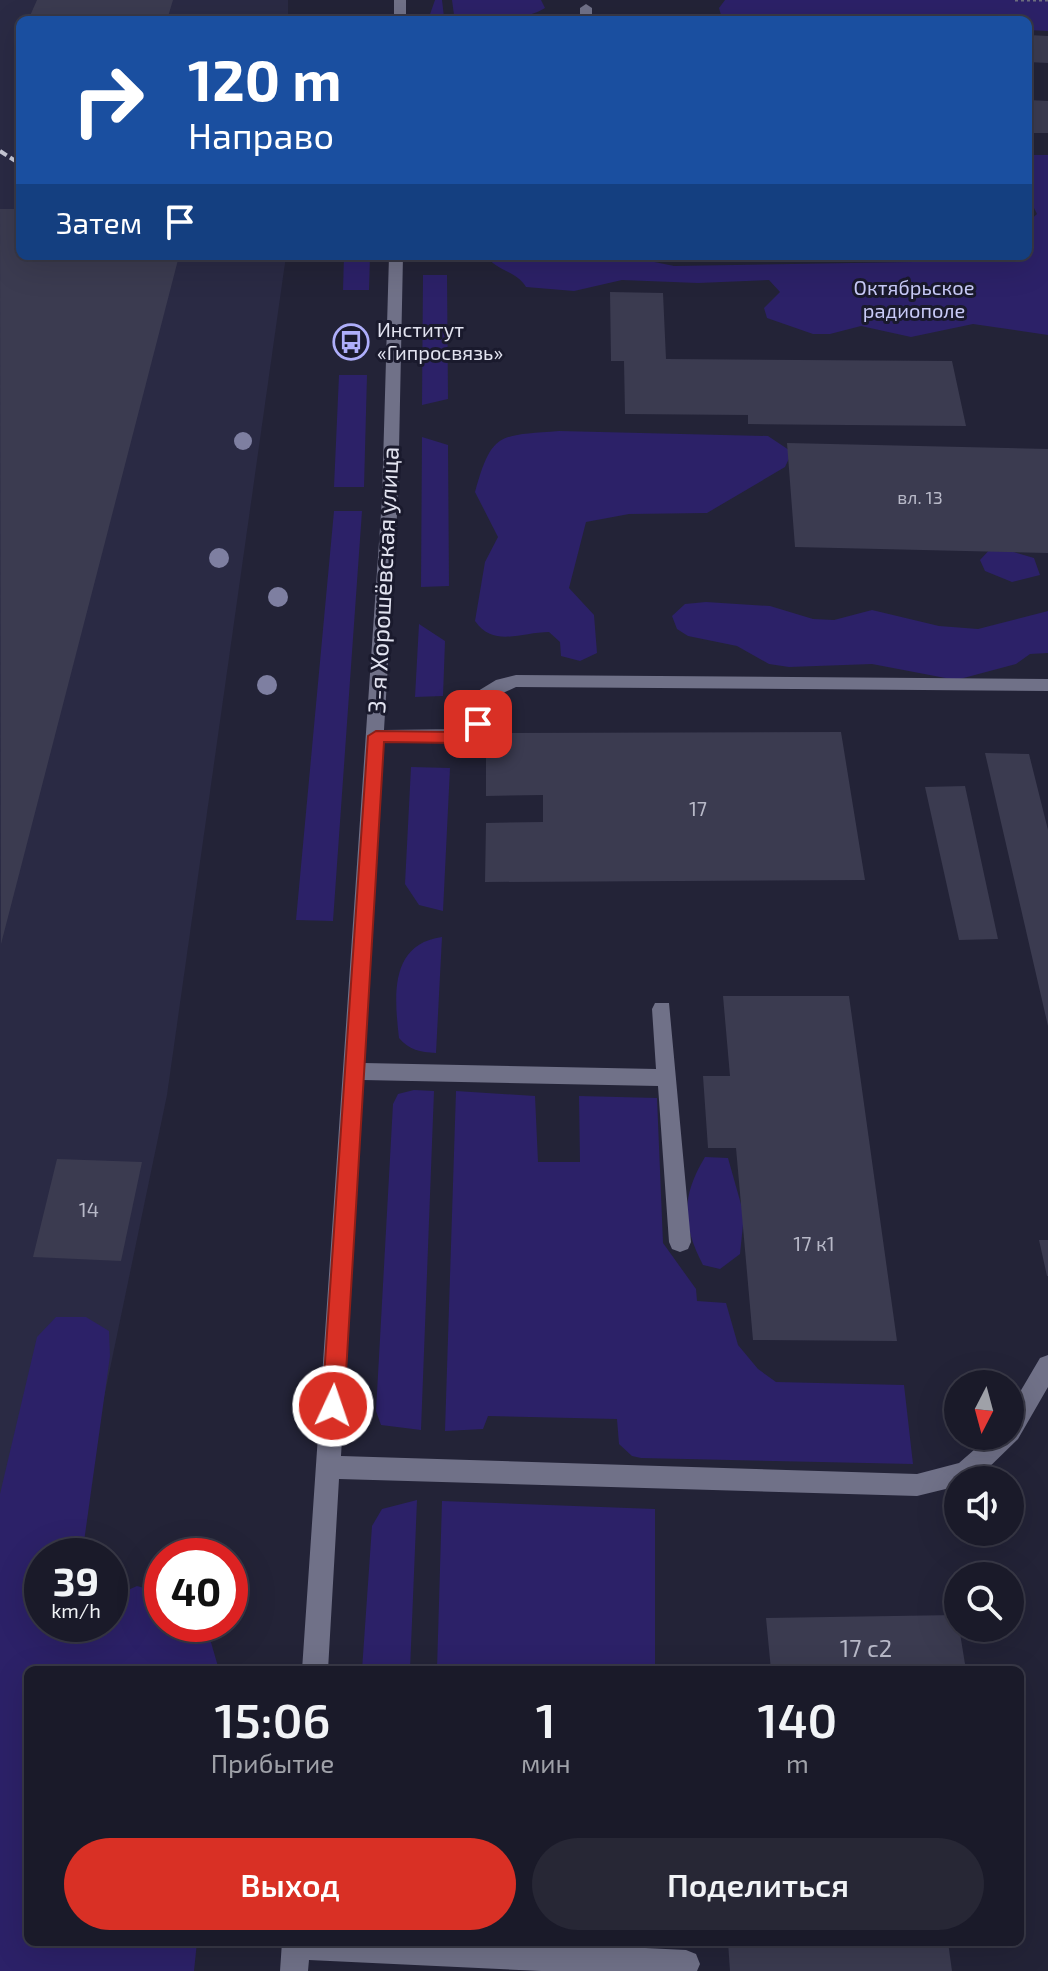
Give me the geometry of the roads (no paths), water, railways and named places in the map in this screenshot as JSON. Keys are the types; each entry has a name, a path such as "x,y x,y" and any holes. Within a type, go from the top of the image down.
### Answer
{"street":[{"name":"3-я Хорошёвская улица","path":"315,1666 390,498 396,260"},
{"path":"376,736 459,737 472,734 478,724 484,695 502,684 516,681 1048,685"},
{"path":"662,1009 680,1242"},
{"path":"354,1071 667,1078"},
{"path":"1024,1407 1048,1365"},
{"path":"329,1467 917,1485 966,1473 995,1450"},
{"path":"296,1953 685,1959"}],"railway":[{"path":"0,151 16,161"}],"place":[{"name":"Институт «Гипросвязь»","path":"351,342"}],"park label":[{"name":"Октябрьское радиополе","path":"914,300"}]}
